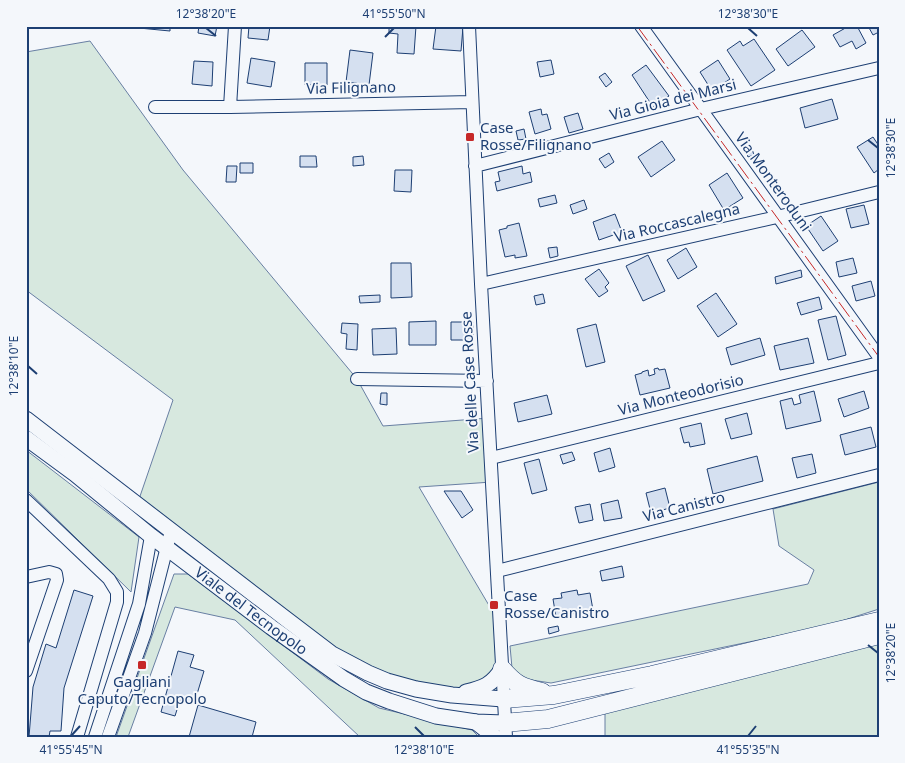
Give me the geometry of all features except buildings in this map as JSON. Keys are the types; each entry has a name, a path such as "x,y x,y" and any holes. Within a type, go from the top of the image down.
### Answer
{"highway":[{"path":"503,699 554,696 652,675 879,619"},
{"path":"502,732 879,635"},
{"path":"502,669 511,679 523,687 554,696"},
{"path":"518,737 548,719"}],"main road":[{"name":"Viale del Tecnopolo","path":"26,419 332,654 387,681 416,689 452,696 503,699"},
{"name":"Viale del Tecnopolo","path":"26,438 271,627 344,679 366,692 389,701 436,716 476,722 502,732"},
{"path":"452,696 478,690 486,686 502,669"}],"street":[{"path":"230,107 234,26"},
{"name":"Via delle Case Rosse","path":"469,26 502,669 502,732"},
{"name":"Via Monteroduni","path":"641,26 879,357"},
{"name":"Via Gioia dei Marsi","path":"475,166 701,109 879,68"},
{"name":"Via Filignano","path":"155,107 472,102"},
{"name":"Via Roccascalegna","path":"481,284 778,217 879,192"},
{"name":"Via Monteodorisio","path":"491,458 879,363"},
{"path":"357,379 486,381"},
{"name":"Via Canistro","path":"497,571 879,475"},
{"path":"26,500 109,579 116,592 117,602 77,737"},
{"path":"108,737 145,633 171,531"},
{"path":"95,737 139,604 151,536"},
{"path":"26,577 49,572 56,574 57,577 26,671"}],"shaded area":[{"path":"90,41 183,170 357,379 383,426 489,418 492,482 419,487 500,624 503,699 368,673 137,505 173,400 26,290 26,52"},
{"path":"26,450 139,537 131,592 26,489"},
{"path":"879,482 879,609 826,626 551,683 525,679 512,668 510,646 808,584 814,570 779,546 773,509"},
{"path":"174,574 188,574 328,679 379,708 472,730 479,737 360,737 235,620 175,607 128,737 116,737"},
{"path":"879,640 879,737 605,737 605,710"}],"power":[{"path":"637,26 879,357"}],"place":[{"name":"Case Rosse/Filignano","path":"470,137"},
{"name":"Case Rosse/Canistro","path":"494,605"},
{"name":"Gagliani Caputo/Tecnopolo","path":"142,665"}]}
